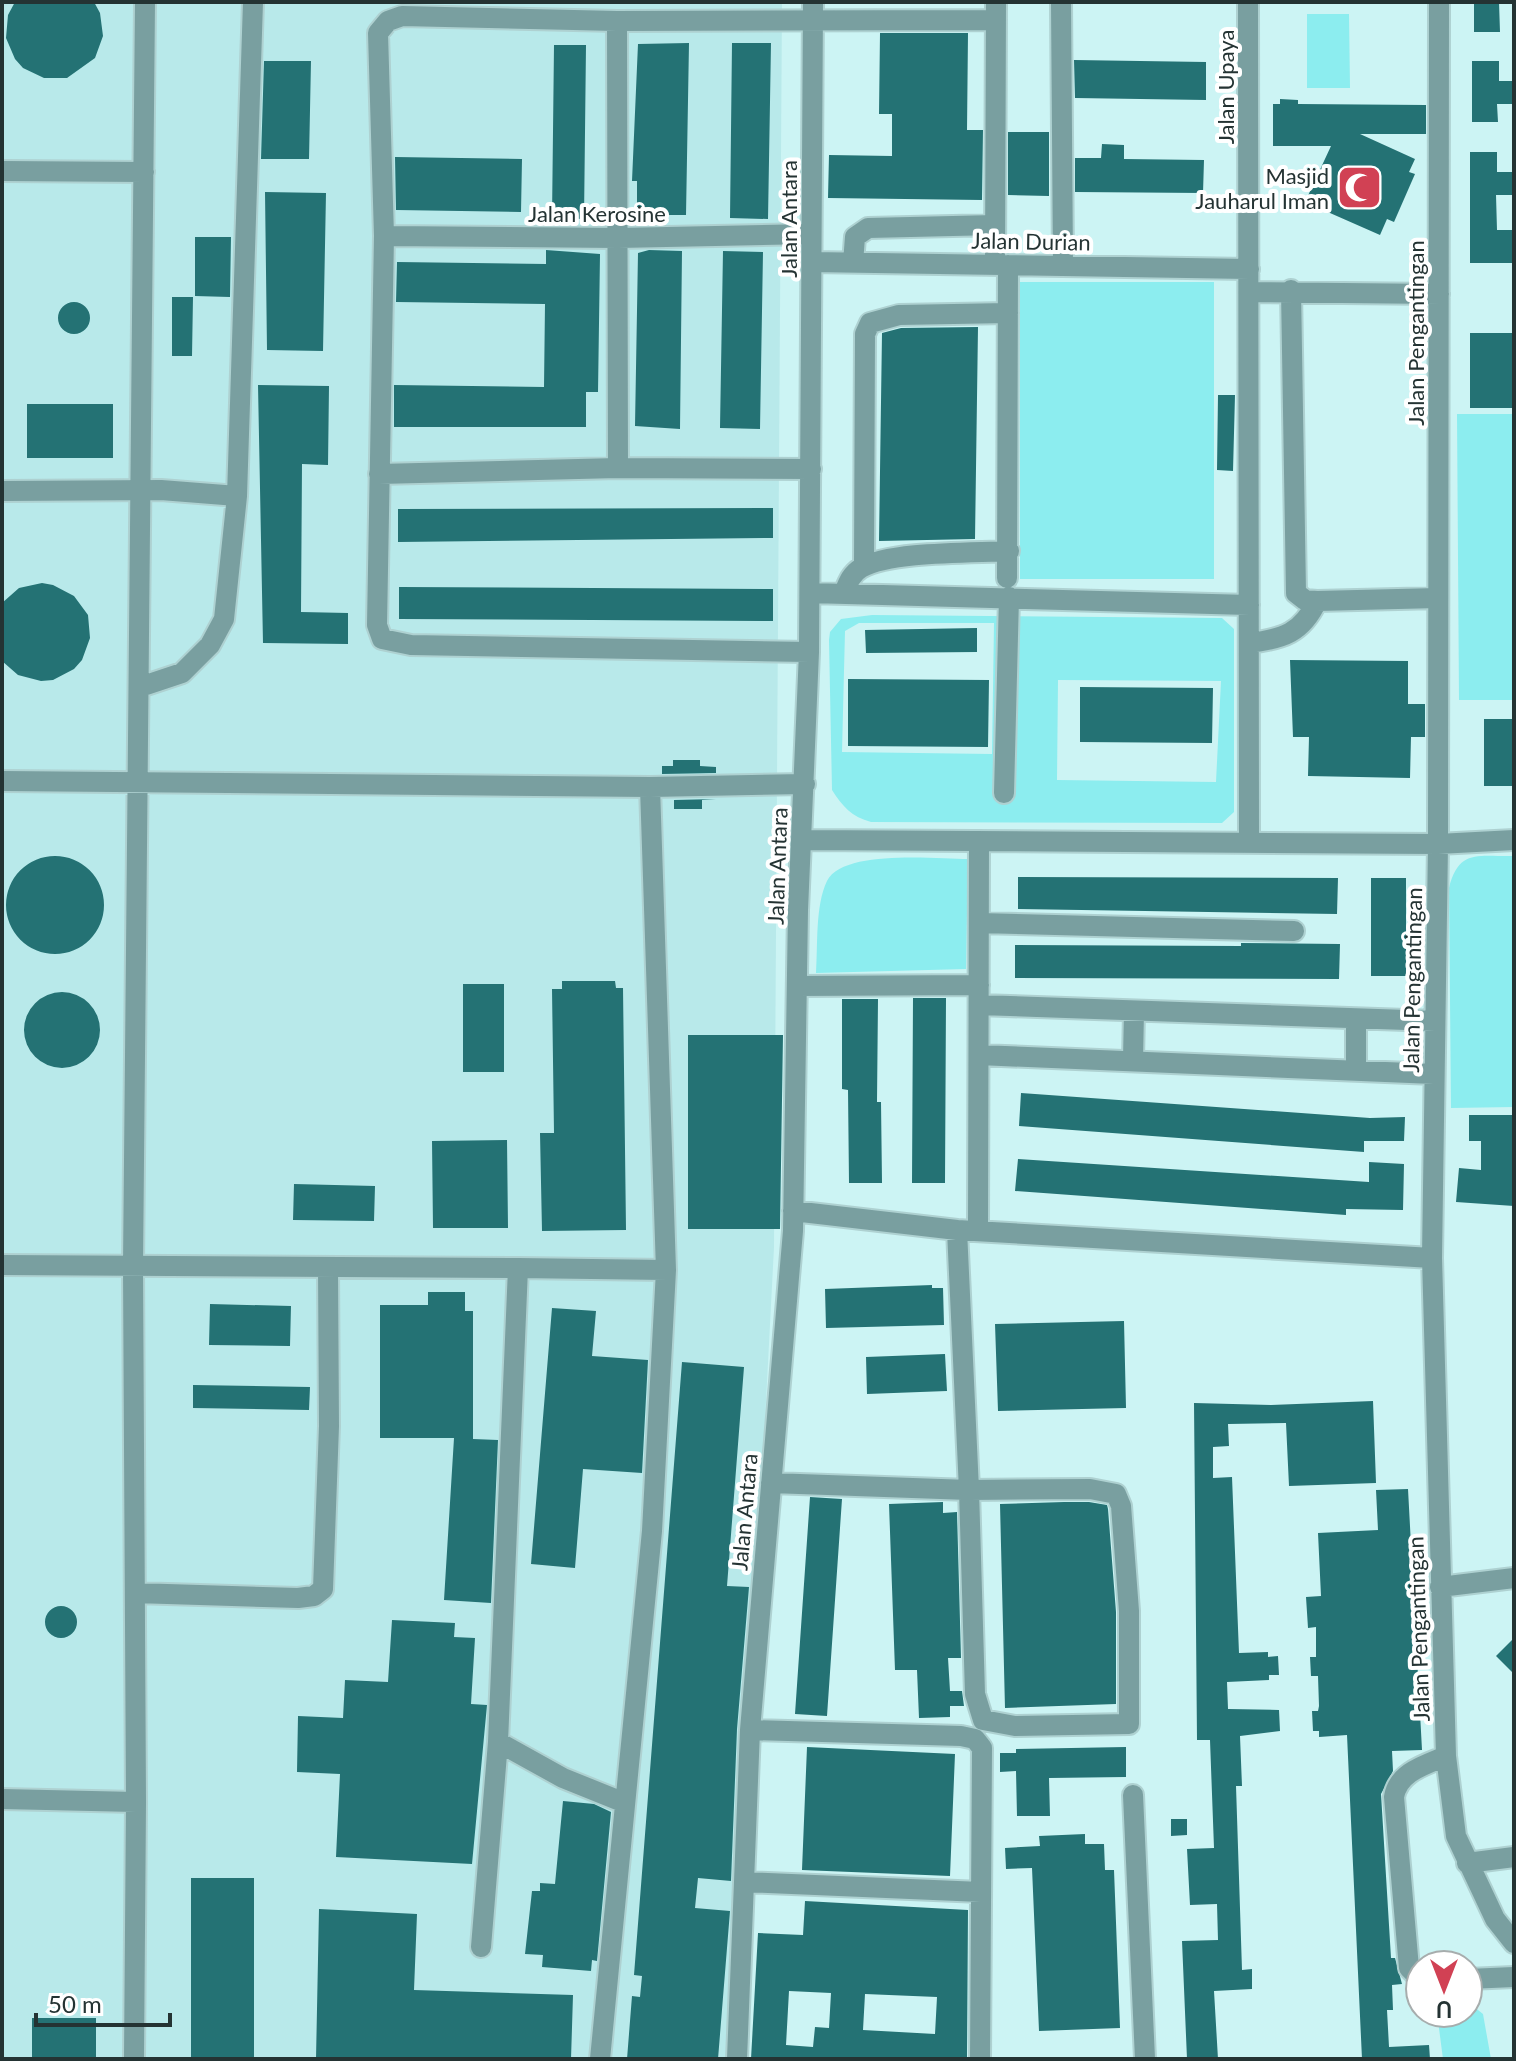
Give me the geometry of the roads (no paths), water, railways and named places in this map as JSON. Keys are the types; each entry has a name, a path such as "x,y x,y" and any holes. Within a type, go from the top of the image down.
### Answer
{"street":[{"path":"134,2059 133,1267 145,2"},
{"path":"140,687 182,673 210,645 224,619 237,496 253,2"},
{"path":"1061,2 1063,266"},
{"name":"Jalan Upaya","path":"1248,2 1249,842"},
{"name":"Jalan Pengantingan","path":"1439,2 1438,844 1432,1258 1446,1756 1453,1824 1467,1863 1495,1919 1514,1943"},
{"path":"809,652 411,645 382,639 377,625 384,236 378,33 388,21 402,16 617,21 813,12 996,11 995,225 1008,313 1009,551 1004,793"},
{"name":"Jalan Antara","path":"737,2059 750,1730 793,1211 810,593 813,12"},
{"path":"617,21 618,468"},
{"path":"2,171 144,172"},
{"path":"853,263 855,237 861,230 995,225"},
{"name":"Jalan Kerosine","path":"384,236 618,238 811,234"},
{"name":"Jalan Durian","path":"812,262 1249,269"},
{"path":"1249,292 1291,290 1439,294"},
{"path":"1291,290 1296,593 1305,600 1317,601 1438,598"},
{"path":"864,566 865,334 870,323 899,315 1008,313"},
{"path":"379,474 618,468 811,469"},
{"path":"2,491 142,491 237,496"},
{"path":"844,593 848,580 864,566 885,559 1009,551"},
{"path":"810,593 1008,588 1249,605"},
{"path":"1249,643 1278,639 1294,632 1307,622 1317,601"},
{"path":"2,781 650,787 805,784"},
{"path":"600,2059 652,1531 666,1270 650,787"},
{"path":"802,840 1438,844 1514,840"},
{"path":"978,1231 979,841"},
{"path":"979,923 1294,931"},
{"path":"797,986 979,995 1134,1011 1435,1021"},
{"path":"1133,1060 1134,1011"},
{"path":"1356,1019 1356,1070"},
{"path":"979,1055 1434,1074"},
{"path":"793,1211 957,1230 1432,1258"},
{"path":"771,1483 969,1490 1090,1489 1116,1494 1121,1506 1129,1611 1129,1724 1015,1726 983,1720 975,1694 969,1490 957,1230"},
{"path":"2,1265 666,1270"},
{"path":"135,1593 298,1598 314,1596 323,1589 329,1426 328,1267"},
{"path":"481,1947 498,1742 518,1268"},
{"path":"1440,1587 1514,1578"},
{"path":"750,1730 961,1736 975,1739 983,1759 980,2059"},
{"path":"498,1742 563,1778 625,1803"},
{"path":"1407,1949 1394,1797 1399,1781 1406,1774 1446,1756"},
{"path":"1133,1795 1145,2059"},
{"path":"2,1799 136,1802"},
{"path":"1467,1863 1514,1857"},
{"path":"746,1882 981,1892"},
{"path":"1484,1978 1514,1977"}],"place":[{"name":"Masjid Jauharul Iman","path":"1360,188"}]}
